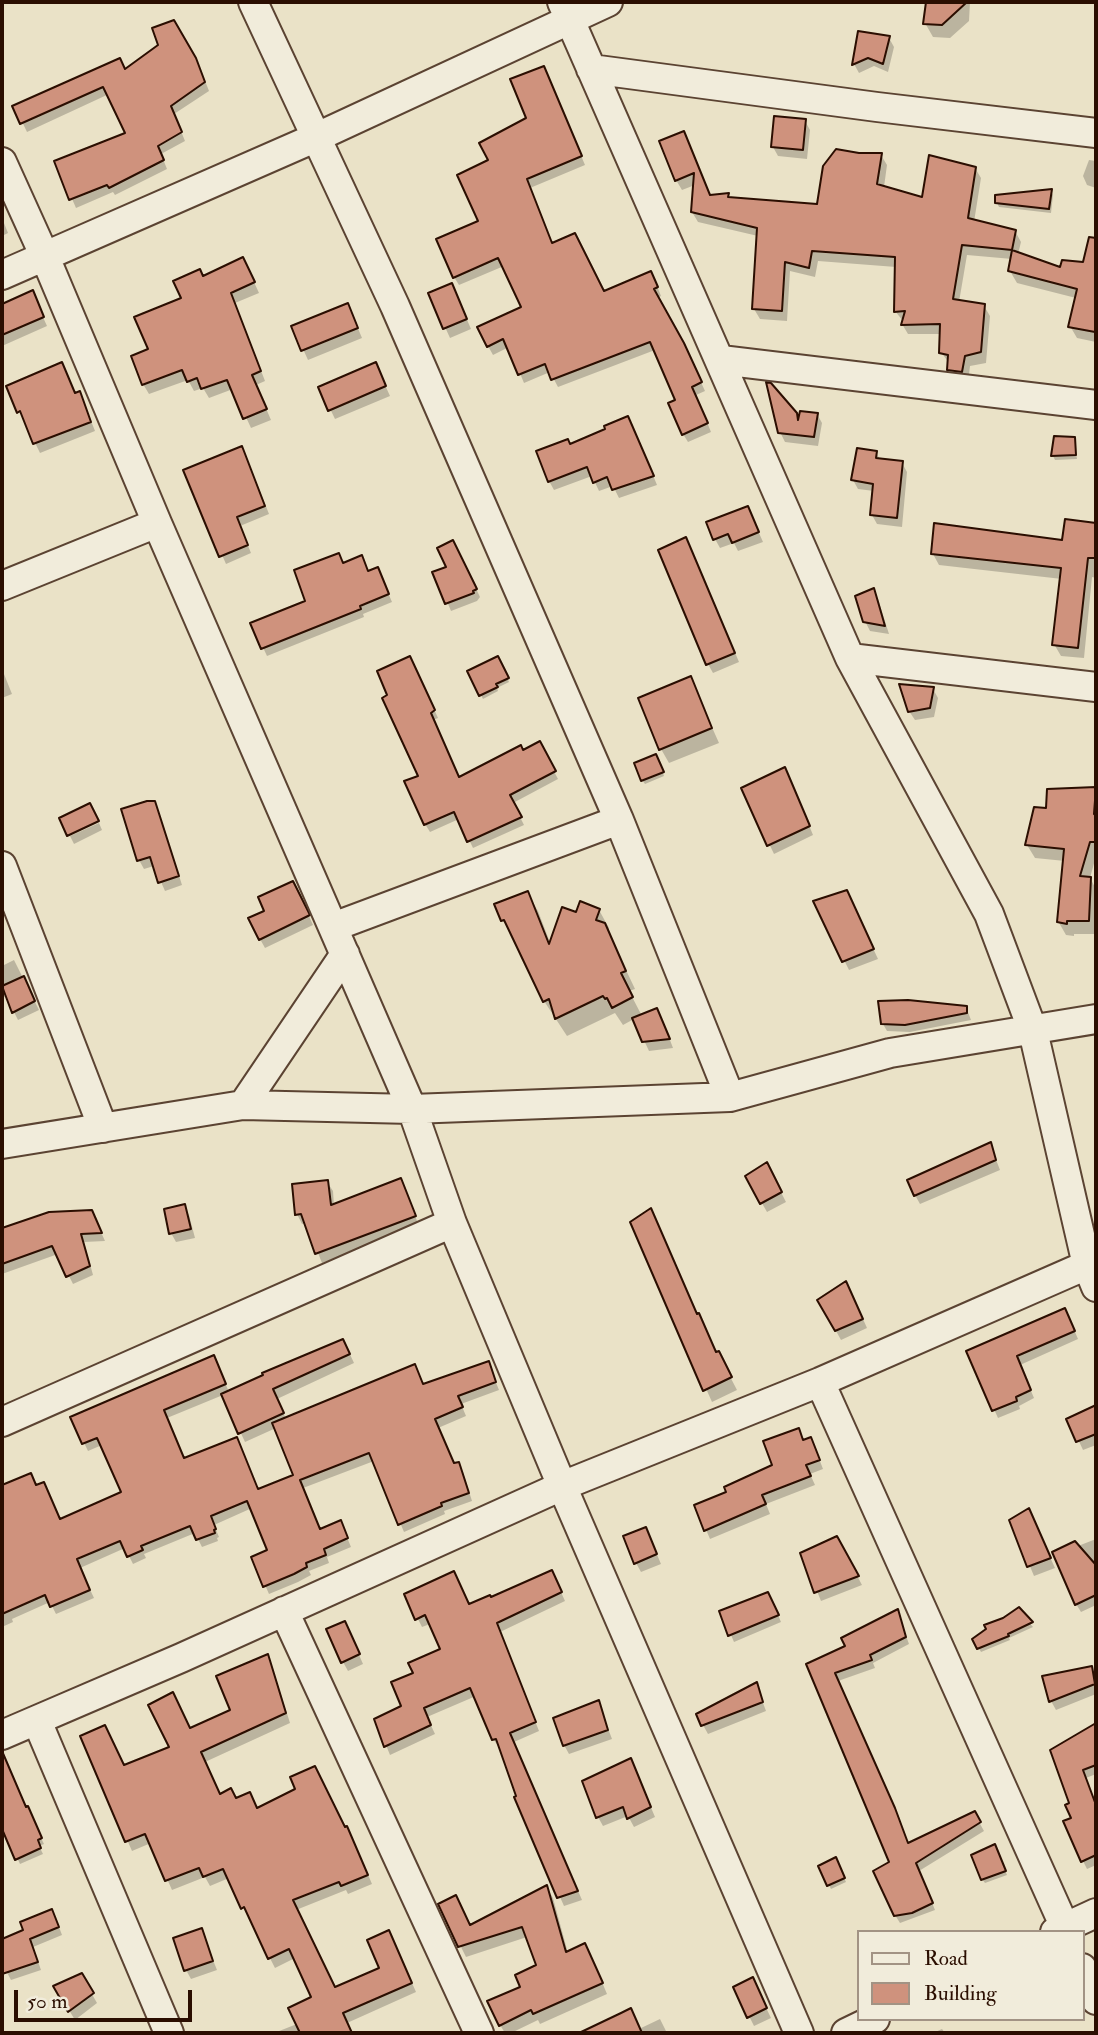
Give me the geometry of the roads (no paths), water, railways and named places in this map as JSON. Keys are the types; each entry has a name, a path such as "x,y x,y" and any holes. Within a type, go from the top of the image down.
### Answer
{"street":[{"path":"253,2 400,319 619,820 730,1097"},
{"path":"2,275 317,137 566,11 608,2"},
{"path":"2,1735 562,1486 1093,1271 1033,1031 989,914 850,658 566,11"},
{"path":"591,69 1096,133"},
{"path":"2,162 412,1109 452,1223 562,1486 799,2033"},
{"path":"721,360 1096,405"},
{"path":"2,586 158,523"},
{"path":"850,658 1096,687"},
{"path":"333,927 619,820"},
{"path":"2,866 103,1128"},
{"path":"243,1105 345,954"},
{"path":"2,1144 243,1105 412,1109 730,1097 890,1053 1096,1019"},
{"path":"2,1422 452,1223"},
{"path":"820,1381 1062,1930 1096,1913"},
{"path":"284,1611 478,2033"},
{"path":"37,1721 169,2033"},
{"path":"1084,1973 1096,2000"},
{"path":"846,2033 871,2021"}]}
